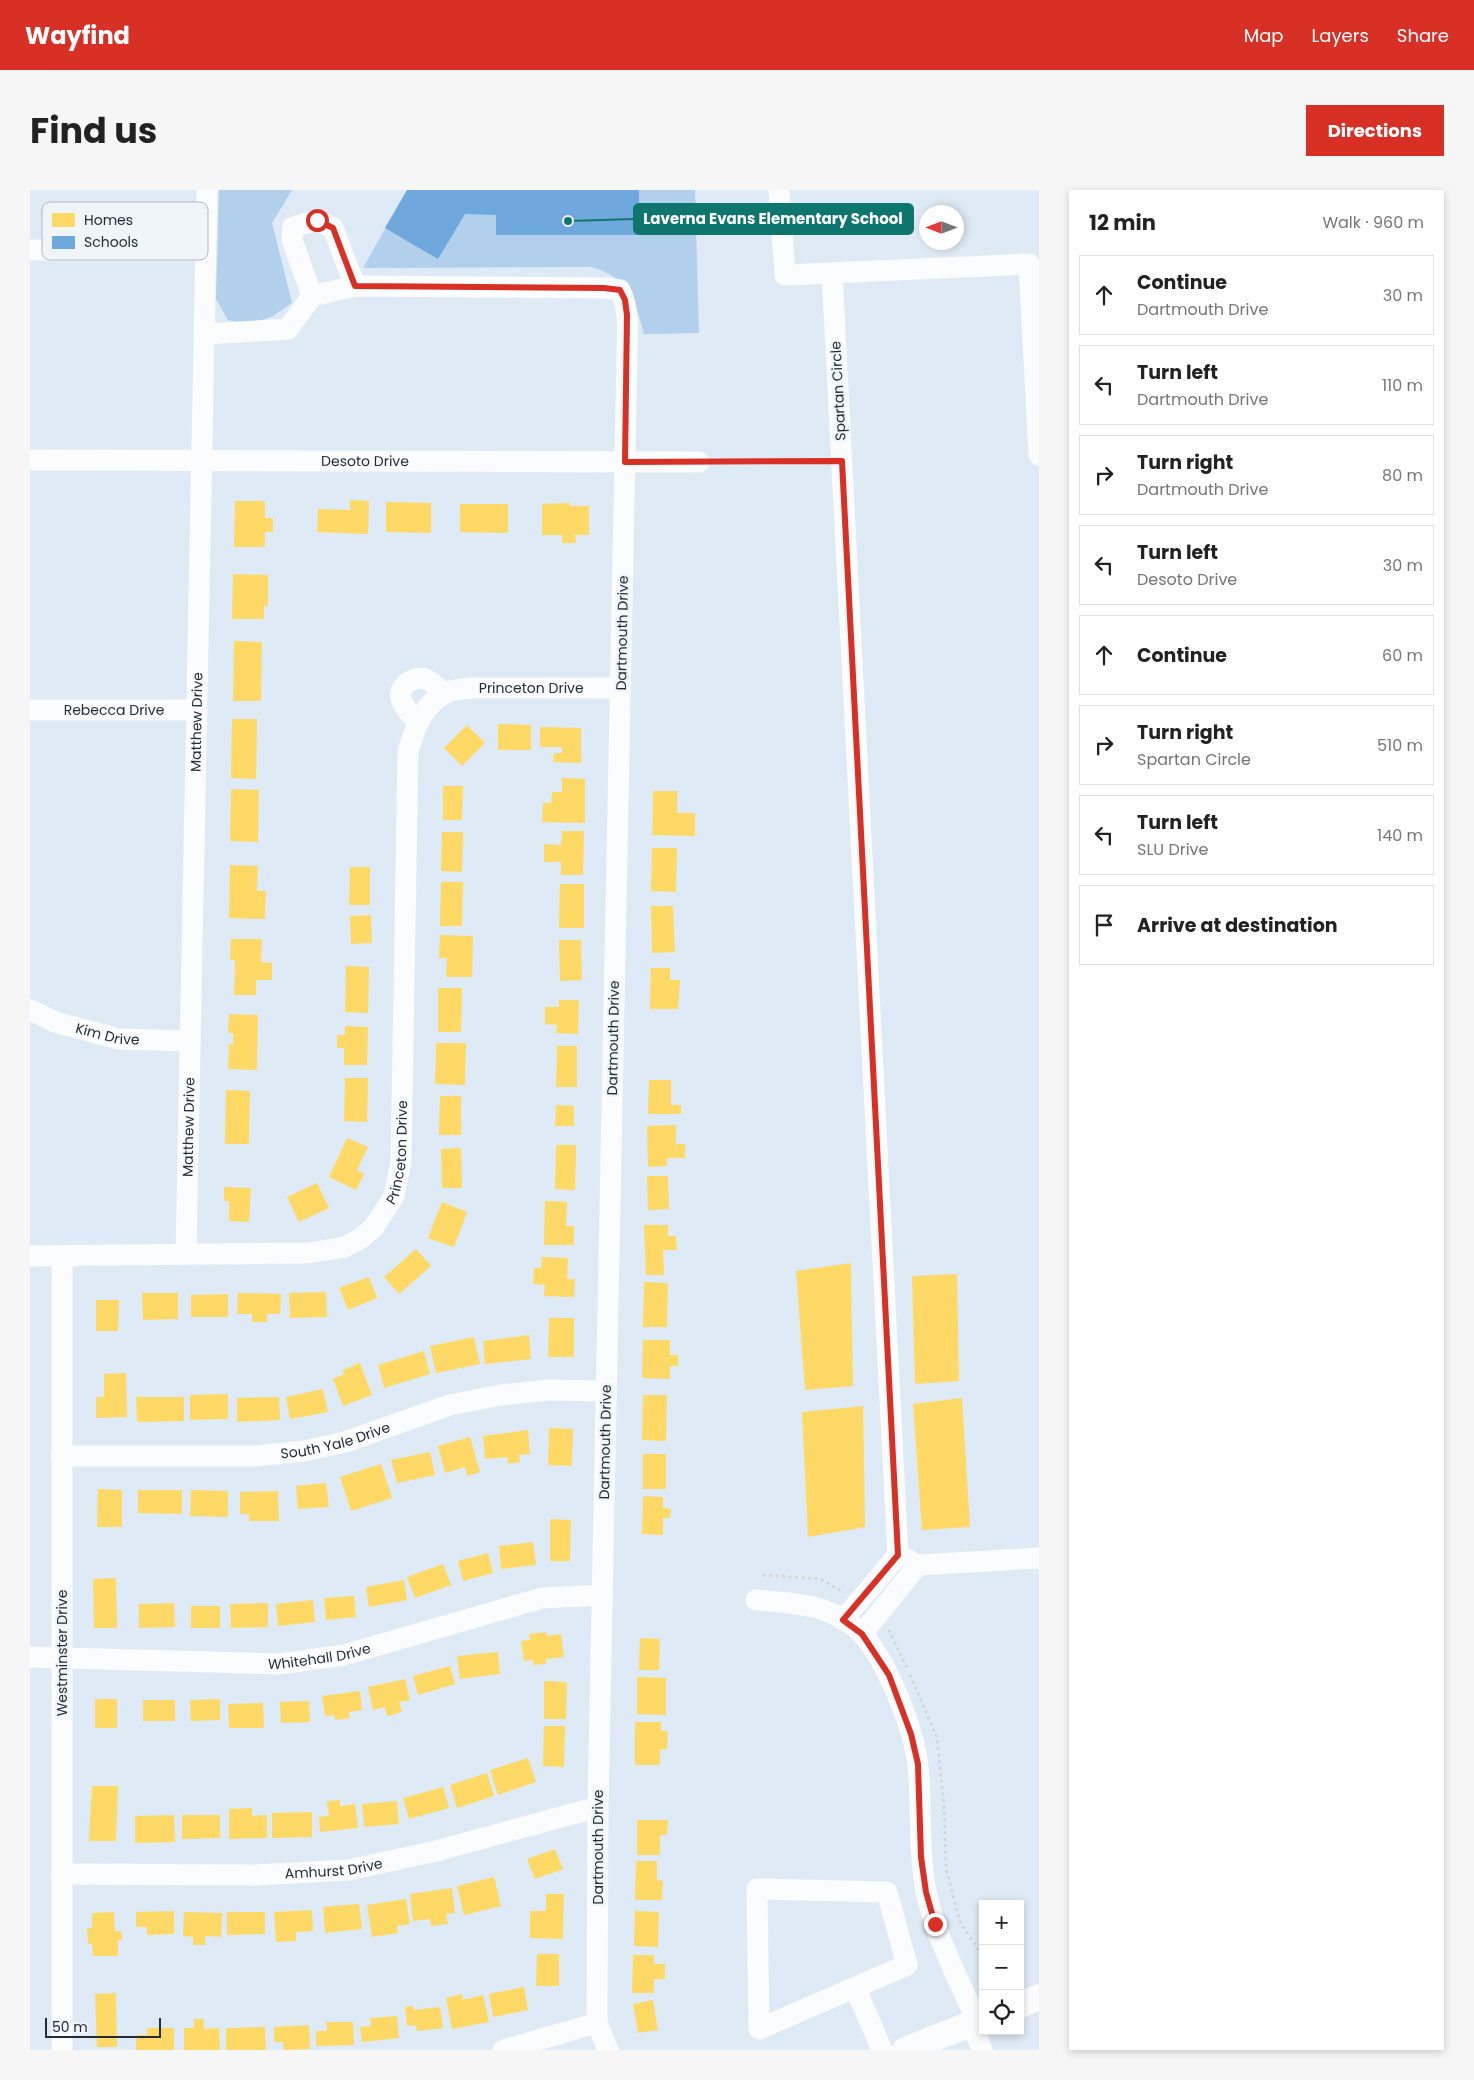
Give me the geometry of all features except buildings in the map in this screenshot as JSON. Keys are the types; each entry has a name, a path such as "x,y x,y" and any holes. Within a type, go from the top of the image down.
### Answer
{"main road":[{"path":"1024,2003 1039,1997"},
{"path":"905,2050 977,2022"}],"street":[{"path":"779,190 784,275 1034,264 1039,455"},
{"path":"204,334 288,329 312,296 292,240 293,227 317,220 333,228 355,286"},
{"name":"Matthew Drive","path":"186,1253 206,260"},
{"name":"Spartan Circle","path":"832,273 898,1555"},
{"name":"Dartmouth Drive","path":"312,296 355,286 604,288 620,290 625,300 627,315 625,462 598,1806 597,2023 608,2050"},
{"name":"Desoto Drive","path":"30,460 699,462"},
{"path":"418,721 406,710 400,697 402,687 413,678 424,678 433,683 444,694"},
{"name":"Princeton Drive","path":"30,1256 308,1253 345,1247 360,1239 374,1227 394,1196 401,1162 408,751 418,721 428,707 449,691 471,688 620,688"},
{"name":"Rebecca Drive","path":"30,710 197,710"},
{"name":"Kim Drive","path":"30,1010 55,1022 119,1039 190,1040"},
{"name":"Westminster Drive","path":"62,1256 62,2050"},
{"name":"South Yale Drive","path":"61,1456 256,1456 304,1451 345,1442 450,1405 500,1395 549,1390 606,1392"},
{"path":"843,1620 898,1555 918,1565 1039,1558"},
{"path":"862,1634 918,1565"},
{"name":"Whitehall Drive","path":"30,1658 279,1664 344,1655 542,1598 602,1594"},
{"path":"756,1600 796,1604 824,1610 843,1620 862,1634 889,1675 911,1734 918,1764 921,1857 926,1892 935,1924 977,2022 982,2050"},
{"name":"Amhurst Drive","path":"62,1874 255,1875 349,1870 436,1852 598,1806"},
{"path":"757,1889 887,1892 907,1965 855,1987 759,2028 757,1889"},
{"path":"855,1987 882,2050"},
{"path":"504,2050 597,2023"}],"path":[{"path":"699,462 842,461"}],"shaded area":[{"path":"219,190 292,190 272,223 292,303 273,316 249,325 228,320 216,299"},
{"path":"407,190 695,190 699,333 644,334 633,300 622,283 604,271 591,267 363,268"}],"place":[{"name":"Laverna Evans Elementary School","path":"568,221"}],"route":[{"path":"317,220 333,228 355,286 604,288 620,290 625,300 627,315 625,462 842,461 898,1555 843,1620 862,1634 889,1675 911,1734 918,1764 921,1857 926,1892 935,1924"}]}
